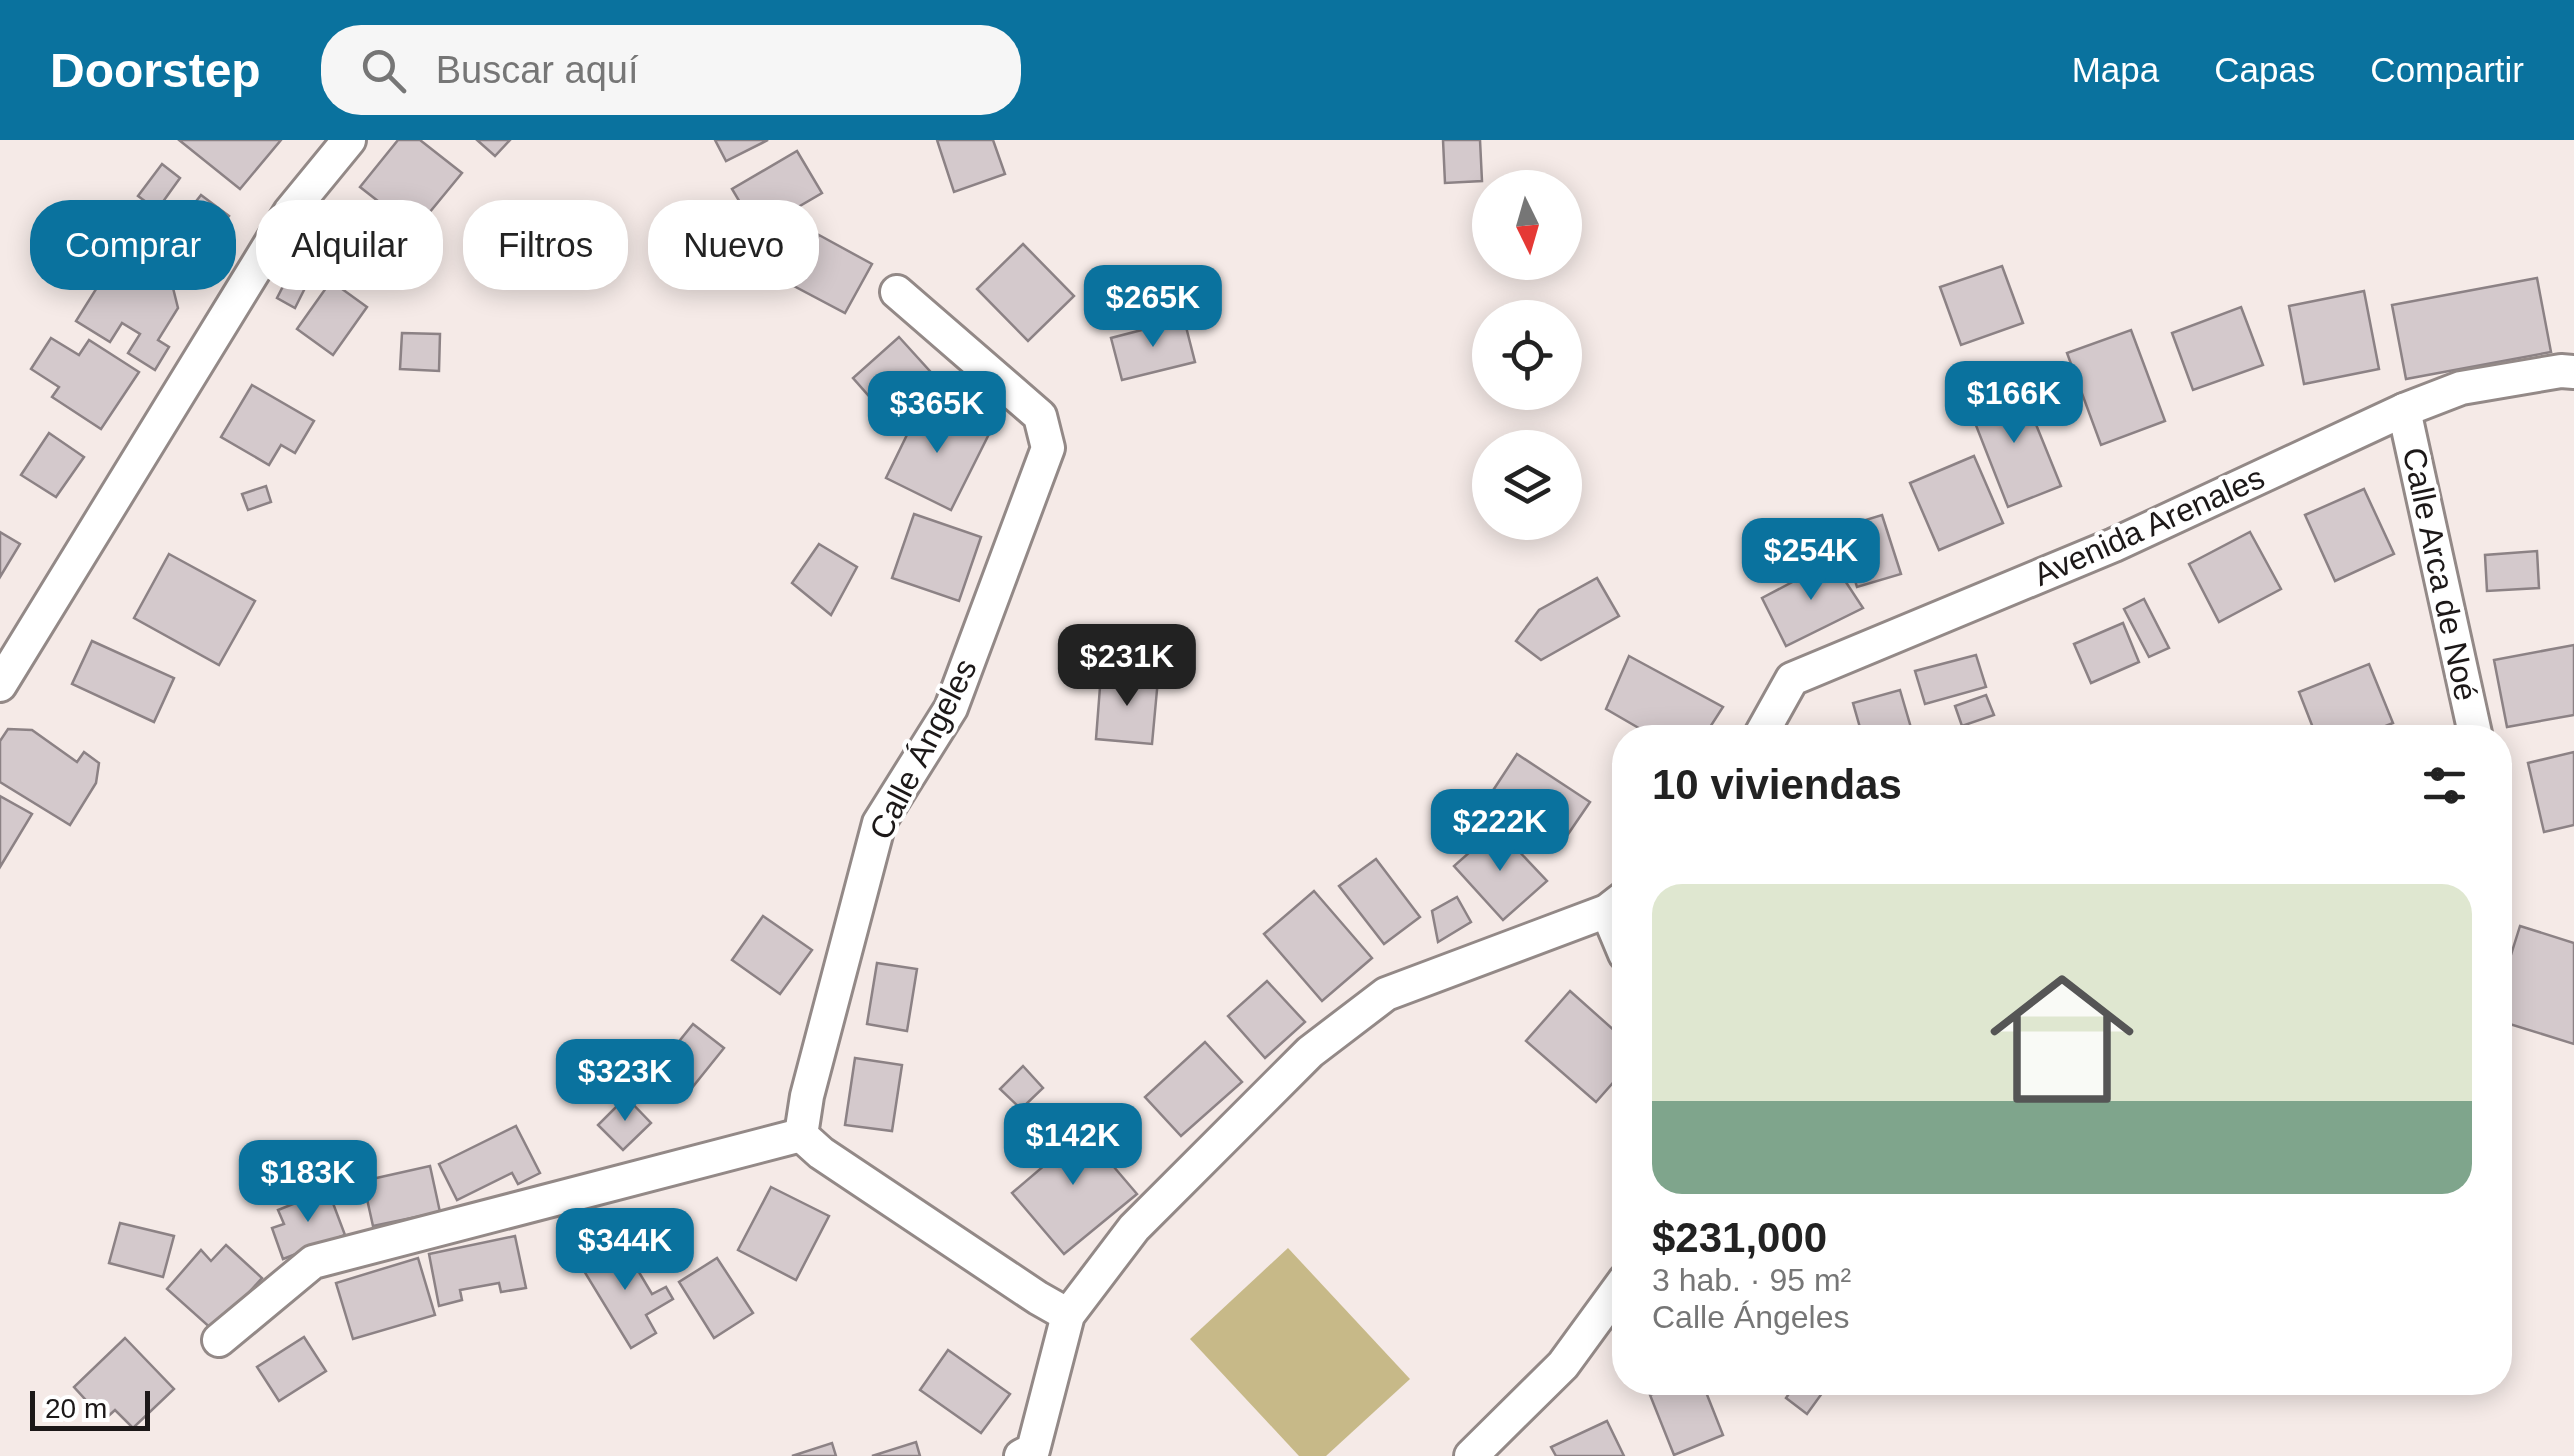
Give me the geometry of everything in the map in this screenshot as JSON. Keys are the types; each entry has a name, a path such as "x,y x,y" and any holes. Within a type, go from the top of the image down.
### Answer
{"street":[{"path":"0,685 290,212 349,140"},
{"name":"Calle Ángeles","path":"802,1135 808,1096 879,824 951,708 1048,448 1040,416 897,292"},
{"name":"Avenida Arenales","path":"1766,725 1792,679 2114,545 2404,410 2461,388 2574,372"},
{"name":"Calle Arca de Noé","path":"2404,410 2473,725"},
{"path":"1021,1456 1033,1450 1068,1315 1134,1228 1310,1052 1386,994 1612,906"},
{"path":"219,1340 313,1262 802,1135 821,1153 1068,1315"},
{"path":"1471,1456 1562,1365 1612,1298"}],"shaded area":[{"path":"1288,1248 1410,1379 1326,1456 1299,1456 1190,1339"}],"building":[{"path":"179,140 281,140 240,189"},
{"path":"398,140 420,140 462,173 440,200 377,200 360,187"},
{"path":"477,140 510,140 495,156"},
{"path":"715,140 768,140 726,161"},
{"path":"937,140 993,140 1005,174 954,192"},
{"path":"1443,140 1480,140 1481,170 1472,170 1472,182 1445,183"},
{"path":"797,151 822,193 810,200 739,200 732,189"},
{"path":"162,164 180,178 164,200 143,200 138,196"},
{"path":"819,235 872,264 845,313 801,290 819,290"},
{"path":"1023,244 1074,296 1028,341 977,289"},
{"path":"2002,266 2023,323 1961,345 1940,287"},
{"path":"2537,278 2551,352 2406,379 2392,305"},
{"path":"95,290 174,290 178,308 158,340 169,347 155,370 128,353 140,334 122,323 110,342 76,321"},
{"path":"281,290 304,290 295,308 277,298"},
{"path":"325,290 343,290 367,307 333,355 297,329"},
{"path":"2364,291 2379,369 2304,384 2289,306"},
{"path":"2241,307 2263,365 2193,390 2172,333"},
{"path":"1184,319 1195,362 1122,380 1111,338"},
{"path":"2131,330 2165,421 2101,445 2067,353"},
{"path":"402,333 440,334 439,371 400,369"},
{"path":"899,337 937,379 890,420 853,378"},
{"path":"51,338 79,355 89,340 139,372 101,429 52,397 59,387 31,369"},
{"path":"252,385 314,421 295,453 281,445 269,465 221,437"},
{"path":"2020,385 2061,486 2008,507 1968,405"},
{"path":"923,402 989,434 951,510 886,478"},
{"path":"49,433 84,457 56,497 21,475"},
{"path":"1974,456 2003,523 1939,550 1910,483"},
{"path":"266,486 271,502 248,510 242,494"},
{"path":"2364,489 2394,554 2335,581 2305,515"},
{"path":"914,514 981,537 959,601 892,578"},
{"path":"1882,515 1901,574 1857,587 1839,528"},
{"path":"0,532 20,544 0,577"},
{"path":"2250,532 2281,589 2219,622 2189,564"},
{"path":"819,544 857,567 831,615 792,583"},
{"path":"2537,551 2539,588 2487,591 2485,555"},
{"path":"169,554 255,601 219,665 134,618"},
{"path":"1832,561 1863,608 1786,646 1762,598"},
{"path":"1597,578 1619,616 1541,660 1516,641 1539,610"},
{"path":"2144,599 2169,648 2149,657 2124,609"},
{"path":"2123,623 2139,662 2091,683 2074,644"},
{"path":"92,641 174,678 154,722 72,684"},
{"path":"2574,645 2574,715 2507,725 2494,660"},
{"path":"1976,655 1986,687 1925,704 1915,671"},
{"path":"1629,656 1723,707 1711,725 1634,725 1606,709"},
{"path":"2369,664 2393,723 2312,725 2299,692"},
{"path":"1101,674 1158,679 1152,744 1096,739"},
{"path":"1900,690 1910,725 1859,725 1853,703"},
{"path":"1986,695 1994,715 1962,725 1955,706"},
{"path":"8,729 32,730 77,762 84,752 99,763 96,783 70,825 0,782 0,741"},
{"path":"2574,752 2574,825 2544,832 2528,763"},
{"path":"1517,754 1590,802 1560,846 1488,798"},
{"path":"0,796 32,814 0,867"},
{"path":"1497,828 1547,881 1503,920 1454,866"},
{"path":"1376,859 1420,917 1384,944 1339,886"},
{"path":"1314,891 1372,958 1322,1001 1264,934"},
{"path":"1457,897 1471,922 1438,942 1432,911"},
{"path":"763,916 812,950 780,994 732,960"},
{"path":"2520,926 2574,943 2574,1044 2512,1025 2512,952"},
{"path":"877,963 917,969 907,1031 867,1024"},
{"path":"1267,981 1305,1022 1265,1058 1228,1016"},
{"path":"1570,991 1612,1028 1612,1084 1596,1102 1526,1041"},
{"path":"693,1024 724,1048 683,1099 652,1075"},
{"path":"1205,1042 1242,1082 1181,1136 1145,1097"},
{"path":"855,1058 902,1065 892,1131 845,1125"},
{"path":"1023,1066 1043,1088 1021,1109 1000,1089"},
{"path":"626,1097 651,1123 623,1150 598,1125"},
{"path":"1073,1119 1137,1194 1064,1254 1012,1193 1045,1165 1033,1152"},
{"path":"516,1126 540,1173 518,1184 512,1173 457,1200 439,1164"},
{"path":"430,1166 440,1212 373,1226 363,1181"},
{"path":"771,1187 829,1216 796,1280 738,1250"},
{"path":"328,1190 345,1235 283,1259 272,1228 284,1224 278,1210"},
{"path":"120,1223 174,1236 163,1277 109,1263"},
{"path":"515,1236 526,1288 501,1292 499,1283 460,1290 462,1300 439,1306 429,1254"},
{"path":"621,1242 652,1294 666,1287 673,1299 646,1315 656,1333 631,1348 581,1266"},
{"path":"226,1245 262,1278 214,1331 167,1289 201,1250 211,1261"},
{"path":"418,1258 435,1315 353,1339 336,1283"},
{"path":"717,1258 753,1313 714,1338 679,1282"},
{"path":"304,1337 326,1371 279,1401 257,1367"},
{"path":"125,1338 174,1389 133,1428 115,1410 104,1420 74,1387"},
{"path":"948,1350 1010,1394 981,1433 920,1390"},
{"path":"1650,1395 1707,1395 1723,1435 1674,1455"},
{"path":"1788,1395 1821,1395 1807,1414 1786,1398"},
{"path":"1607,1421 1624,1456 1556,1456 1551,1447"},
{"path":"916,1442 920,1456 872,1456"},
{"path":"832,1443 836,1456 792,1456"}]}
